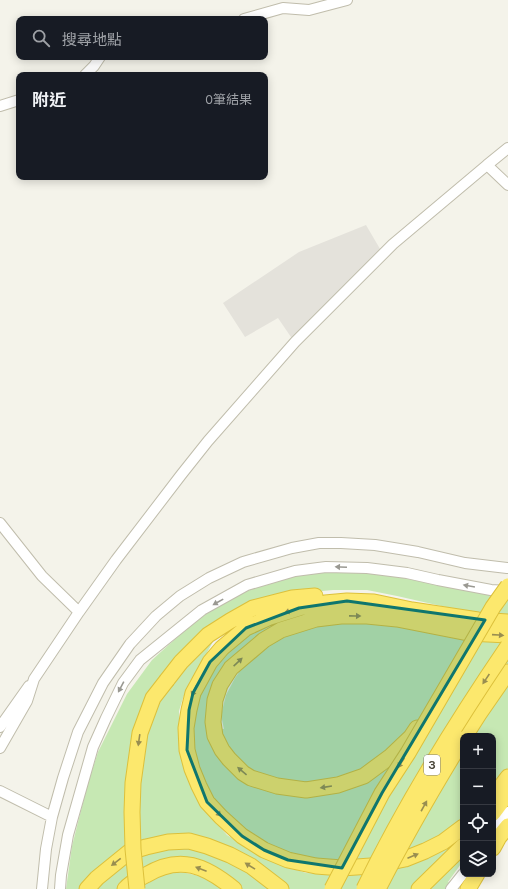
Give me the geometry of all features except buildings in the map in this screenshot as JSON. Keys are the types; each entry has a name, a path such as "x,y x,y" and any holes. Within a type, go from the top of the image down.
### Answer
{"highway":[{"path":"332,889 382,793 408,753 493,607 508,586"},
{"path":"130,888 133,849 133,783 140,733 153,698 181,662 208,635 253,608 292,598 339,593 399,601 455,617"},
{"path":"460,829 443,842 425,851 405,859 371,866 342,868 323,866 288,860 264,850 242,836 207,802 192,769 187,750 186,728 189,710 193,693 210,662 222,648 246,628 270,617 299,608 347,600 374,602 455,617 508,622"},
{"path":"459,665 426,711 411,737 406,742 391,756 364,776 338,785 306,790 277,786 251,778 243,774 229,759 222,750 215,736 213,722 215,700 220,685 230,668 264,640 281,630 316,619 341,616 367,616 397,619 468,633 508,635"},
{"name":"3","path":"364,889 425,775 472,699 508,646"},
{"path":"467,733 508,672"},
{"name":"3","path":"378,889 388,868 460,744"},
{"path":"496,793 508,777"},
{"path":"496,809 508,793"},
{"path":"496,842 508,826"},
{"path":"87,889 97,878 129,852 168,842 189,841 230,855 251,866 281,889"},
{"path":"419,889 460,849"},
{"path":"130,888 154,869 172,864 188,864 212,873 234,889"},
{"path":"467,877 468,889"}],"street":[{"path":"255,16 296,4 309,10 347,0"},
{"path":"88,72 98,60"},
{"path":"0,106 16,101"},
{"path":"0,727 34,680 78,612 181,475 295,342 393,244 508,148"},
{"path":"488,165 508,185"},
{"path":"0,523 42,576 78,612"},
{"path":"42,889 46,849 52,817 78,732 103,683 130,644 156,616 180,596 210,578 243,562 292,548 320,543 374,545 418,552 465,563 507,568"},
{"path":"60,889 68,835 93,747 123,683 140,660 202,610 247,585 295,571 326,567 367,568 408,573 491,590 508,591"},
{"path":"0,748 28,702 34,680"},
{"path":"0,790 52,817"},
{"path":"496,829 508,812"},
{"path":"451,889 464,877"}],"highlighted area":[{"path":"347,601 485,620 382,793 342,868 288,860 264,850 242,836 207,802 187,750 189,710 193,693 210,662 246,628 299,608"}],"shaded area":[{"path":"366,225 383,254 293,340 278,318 245,337 223,303 299,252"}],"green space":[{"path":"354,571 381,574 492,595 508,595 508,615 495,615 450,608 367,590 333,590 301,593 193,641 176,656 156,682 177,676 216,636 190,681 179,711 180,737 209,814 227,835 256,853 306,873 362,874 398,868 416,862 460,837 460,865 448,882 457,889 287,889 172,836 81,889 66,889 72,846 88,783 98,752 127,694 152,660 196,621 233,596 302,573"},
{"path":"352,607 275,628 207,707 206,727 224,729 221,715 226,695 246,662 263,648 296,632 336,622 388,623 508,641 508,768 496,786 496,733 460,733 460,823 424,846 368,862 310,859 277,849 240,828 217,806 197,768 192,735 195,706 210,672 243,635 296,612"},
{"path":"195,848 227,859 272,889 240,889 186,859 118,889 94,889 123,864 154,849"},
{"path":"168,871 203,878 222,889 136,889 145,881"}]}
